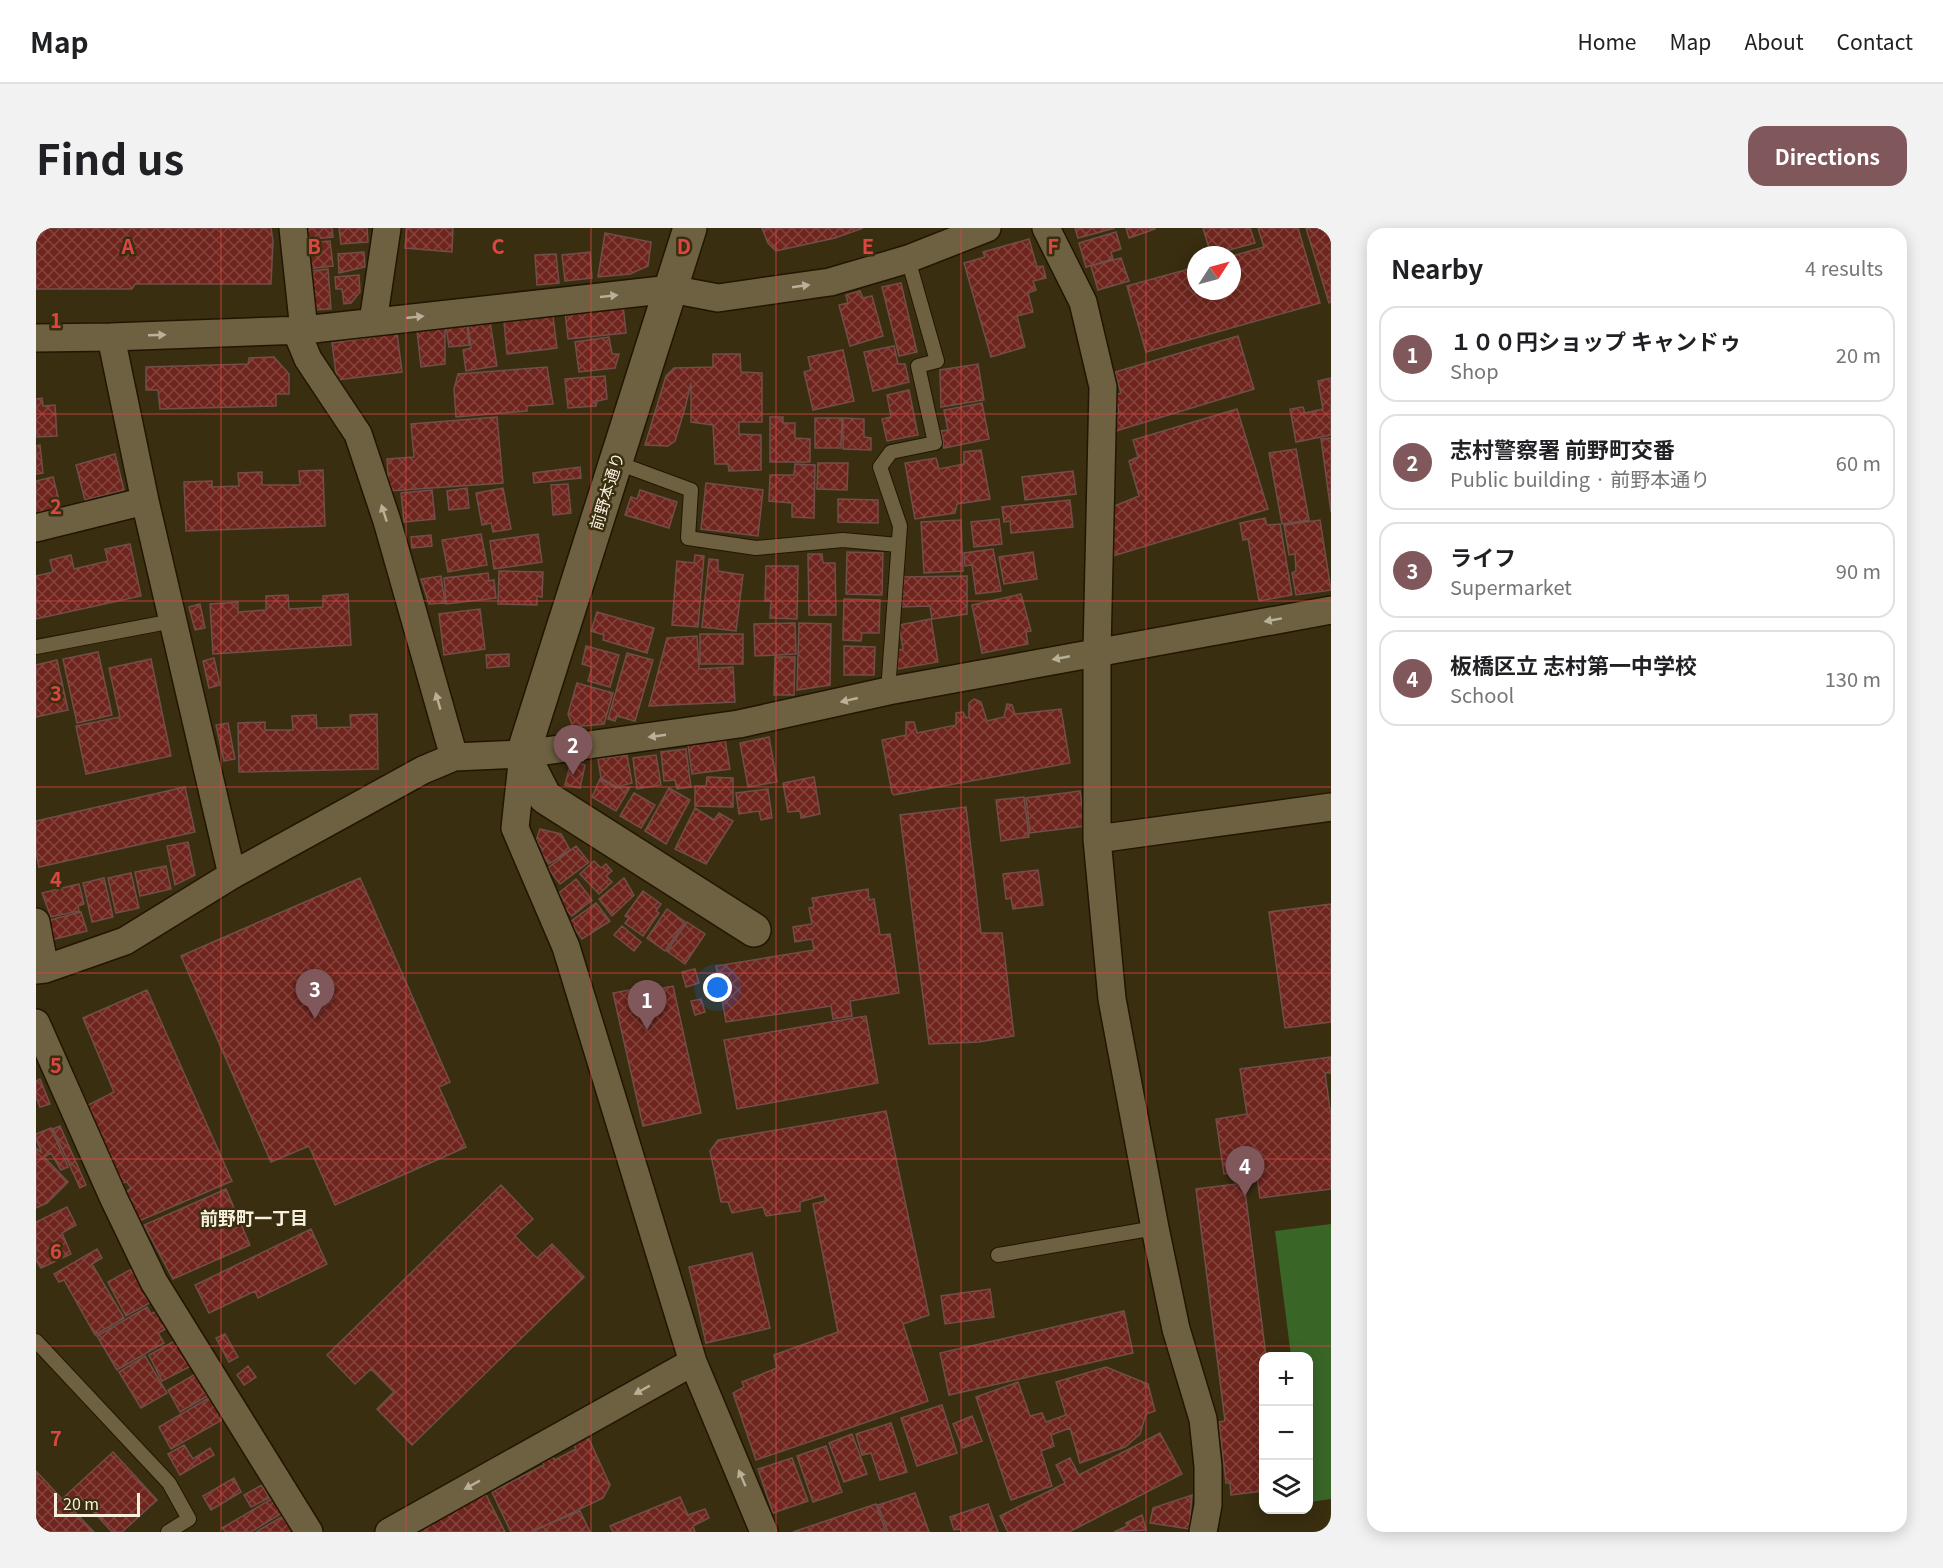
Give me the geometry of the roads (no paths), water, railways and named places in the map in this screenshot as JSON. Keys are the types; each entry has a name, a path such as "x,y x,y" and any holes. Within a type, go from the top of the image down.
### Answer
{"street":[{"path":"292,228 300,330 308,359 358,434 387,521 454,757"},
{"path":"373,322 387,228"},
{"name":"前野本通り","path":"523,754 690,228"},
{"path":"36,338 300,330 671,289 718,298 831,282 908,259 987,228"},
{"path":"1047,228 1083,302 1103,387 1097,651 1097,839 1112,999 1176,1329 1203,1419 1208,1476 1208,1504 1203,1532"},
{"path":"111,337 145,501 232,875"},
{"path":"36,528 145,501"},
{"path":"36,922 41,969 125,941 232,875 423,770 454,757 523,754 739,724 888,691 1331,610"},
{"path":"523,754 545,797 754,930"},
{"path":"523,754 515,828 566,947 693,1362 764,1532"},
{"path":"1097,839 1331,807"},
{"path":"36,1023 114,1199 154,1282 309,1532"},
{"path":"388,1532 693,1362"}],"lane":[{"path":"888,691 900,526 880,467 891,452 935,443 918,366 937,361 908,259"},
{"path":"615,462 691,490 688,538 756,548 843,540 898,545"},
{"path":"36,647 173,621"},
{"path":"998,1255 1155,1228"},
{"path":"36,1341 169,1483 189,1519 168,1532"}],"place":[{"name":"志村警察署 前野町交番","path":"573,775"},
{"name":"ライフ","path":"315,1019"},
{"name":"１００円ショップ キャンドゥ","path":"647,1030"},
{"name":"板橋区立 志村第一中学校","path":"1245,1196"}],"district":[{"name":"前野町一丁目","path":"254,1217"}]}
